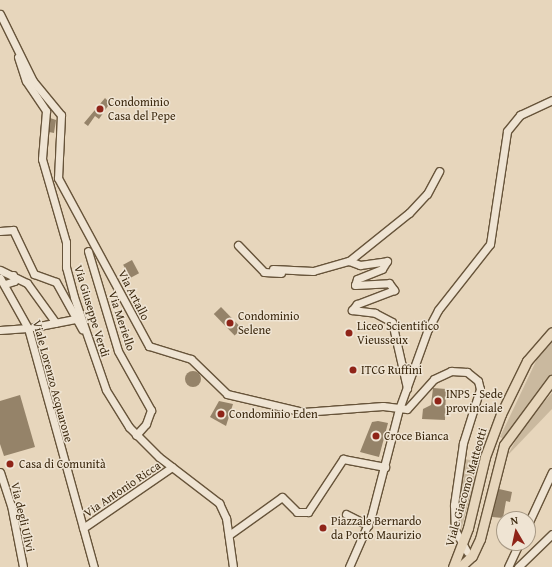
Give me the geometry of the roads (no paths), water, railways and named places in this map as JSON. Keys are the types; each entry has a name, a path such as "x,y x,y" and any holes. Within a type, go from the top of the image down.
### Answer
{"main road":[{"name":"Viale Giacomo Matteotti","path":"453,567 467,552 485,457 503,411 527,361 552,332"},
{"path":"460,567 467,552 484,527 504,445 552,380"}],"street":[{"name":"Via Artallo","path":"0,14 33,82 62,118 58,178 149,346 191,359 216,387 235,398 303,412 383,406 399,409"},
{"name":"Via Giuseppe Verdi","path":"18,53 26,81 46,111 42,159 65,237 72,289 112,402 136,435 172,467 219,503 229,534 233,567"},
{"path":"349,567 368,525 376,502 399,409 438,310 490,244 507,131 520,115 552,100"},
{"path":"238,245 264,272 313,271 349,260 409,213 427,194 439,171"},
{"path":"0,231 13,230 34,274 56,282 75,319 93,348"},
{"name":"Via Meriello","path":"88,251 118,351 151,410 146,424 136,435"},
{"path":"349,260 360,265 387,261 382,269 357,279 355,285 389,283 394,290 357,304 352,310 375,313 392,322 407,388"},
{"path":"273,269 291,272"},
{"path":"3,271 7,280 28,283 56,323"},
{"name":"Viale Lorenzo Acquarone","path":"7,280 12,295 31,327 94,567"},
{"path":"0,330 31,327 75,319"},
{"path":"399,409 406,409 434,379 451,371 467,372 478,381 480,389 463,443 454,505 455,530 467,552 460,567"},
{"path":"229,534 282,497 297,512 305,513 343,459 385,466"},
{"name":"Via Antonio Ricca","path":"84,528 172,467"},
{"name":"Via degli Ulivi","path":"0,472 11,505 23,567"},
{"path":"534,511 552,472"},
{"path":"346,514 368,525"},
{"path":"518,567 552,534"},
{"path":"508,567 515,551"}],"place":[{"name":"Condominio Casa del Pepe","path":"100,109"},
{"name":"Condominio Selene","path":"230,323"},
{"name":"Liceo Scientifico Vieusseux","path":"349,333"},
{"name":"ITCG Ruffini","path":"353,370"},
{"name":"INPS - Sede provinciale","path":"438,401"},
{"name":"Condominio Eden","path":"221,414"},
{"name":"Croce Bianca","path":"376,436"},
{"name":"Casa di Comunità","path":"10,464"},
{"name":"Piazzale Bernardo da Porto Maurizio","path":"323,528"}]}
